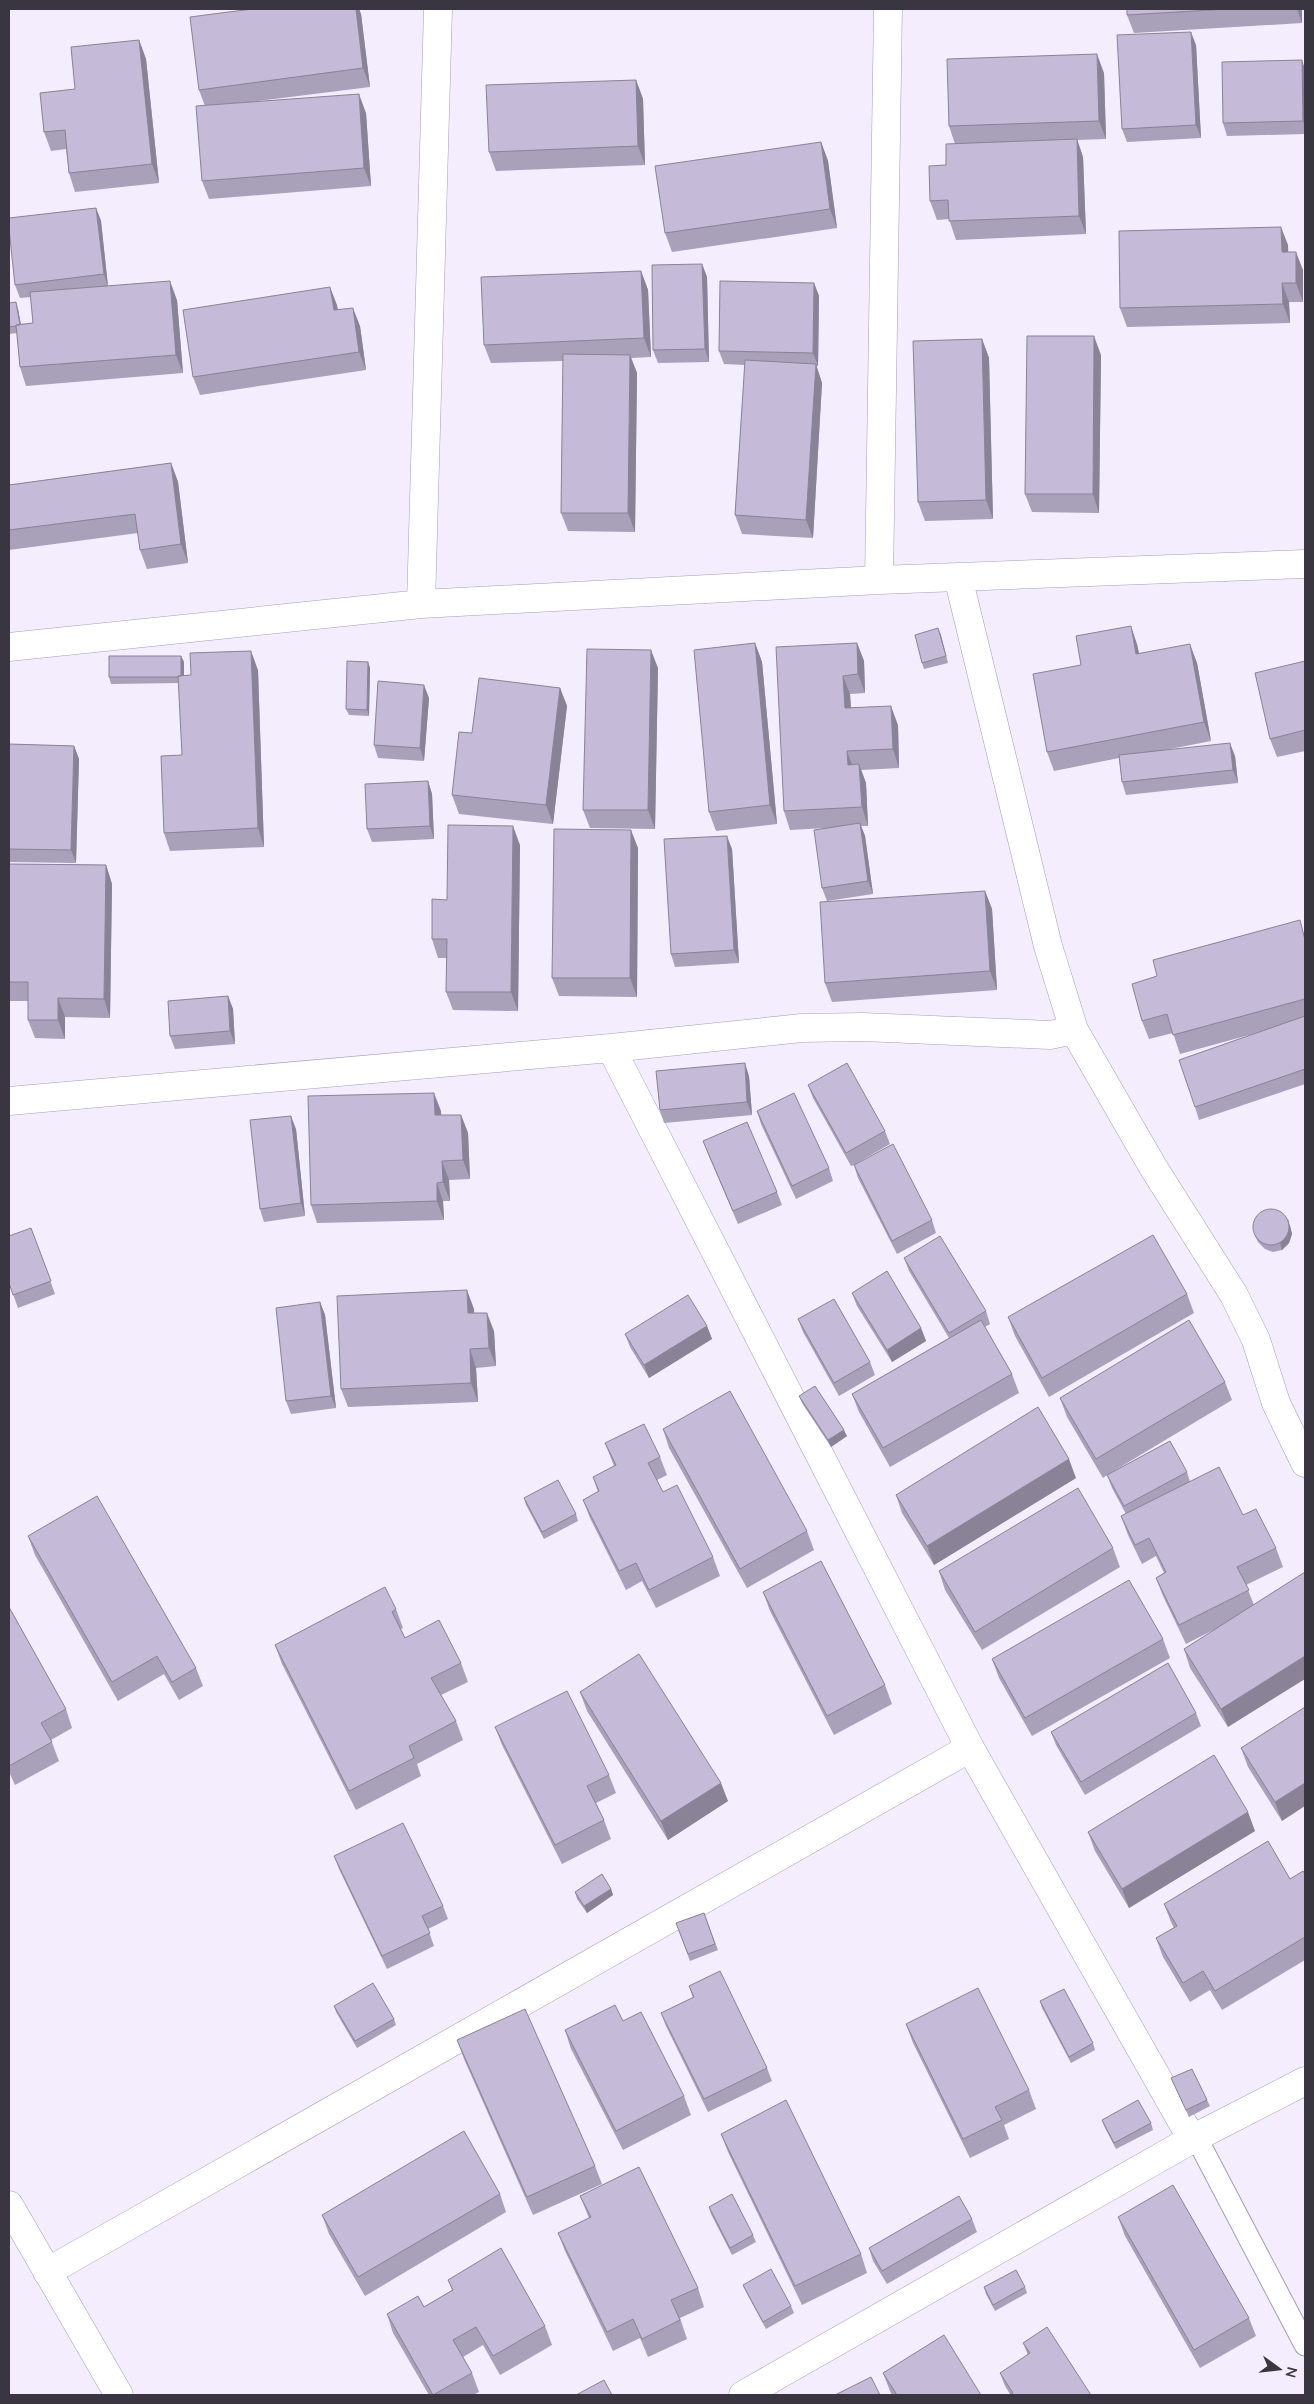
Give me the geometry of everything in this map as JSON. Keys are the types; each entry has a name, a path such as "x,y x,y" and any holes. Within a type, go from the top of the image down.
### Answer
{"street":[{"path":"421,604 438,9"},
{"path":"879,580 888,9"},
{"path":"9,646 421,604 879,580 1305,564"},
{"path":"958,577 1048,946 1074,1030 1153,1166 1234,1295 1256,1340 1276,1403 1305,1463"},
{"path":"9,1101 610,1048 802,1028 863,1027 1050,1035 1074,1030"},
{"path":"610,1048 970,1748 1195,2139"},
{"path":"47,2272 970,1748"},
{"path":"743,2395 1195,2139 1305,2081"},
{"path":"9,2205 119,2395"}],"lane":[{"path":"1195,2139 1305,2345"}],"building":[{"path":"252,9 356,9 363,68 199,90 190,17"},
{"path":"1127,9 1227,9 1127,15"},
{"path":"1191,32 1196,125 1122,129 1117,35"},
{"path":"139,40 152,164 69,173 65,130 44,132 40,93 75,89 71,47"},
{"path":"1097,54 1099,121 949,126 947,59"},
{"path":"1302,60 1303,121 1223,123 1222,62"},
{"path":"636,80 638,146 489,152 486,85"},
{"path":"359,94 364,168 202,181 196,106"},
{"path":"1077,139 1079,216 949,221 948,200 930,201 929,166 946,165 946,144"},
{"path":"821,142 830,209 665,233 655,166"},
{"path":"96,208 104,274 15,285 9,218"},
{"path":"1281,227 1282,252 1296,252 1296,283 1282,283 1283,304 1120,308 1119,231"},
{"path":"702,264 705,349 653,350 652,265"},
{"path":"641,271 644,338 484,345 481,277"},
{"path":"170,281 176,355 20,367 16,325 33,323 30,292"},
{"path":"720,281 814,283 813,353 719,351"},
{"path":"330,287 334,310 353,308 359,352 193,377 183,310"},
{"path":"16,302 20,325 9,327 9,303"},
{"path":"1027,336 1094,336 1093,494 1025,494"},
{"path":"982,339 986,500 918,502 913,341"},
{"path":"563,354 630,355 628,513 561,513"},
{"path":"745,360 816,364 806,520 735,515"},
{"path":"171,463 181,544 140,550 135,514 9,530 9,485"},
{"path":"1131,626 1136,654 1190,644 1204,722 1047,752 1033,674 1081,665 1076,636"},
{"path":"938,628 946,656 922,663 915,635"},
{"path":"755,643 770,805 709,812 694,650"},
{"path":"857,643 858,674 843,676 845,708 891,706 893,749 847,751 848,765 859,764 862,807 784,811 776,647"},
{"path":"587,649 651,650 648,810 583,810"},
{"path":"251,651 258,828 164,833 161,756 182,755 178,676 191,675 190,653"},
{"path":"109,656 181,656 181,676 109,677"},
{"path":"347,661 368,662 367,710 346,709"},
{"path":"1305,661 1305,730 1270,739 1255,673"},
{"path":"479,678 560,688 546,805 452,795 459,732 472,733"},
{"path":"378,681 424,685 420,748 374,745"},
{"path":"1230,743 1233,770 1122,782 1119,755"},
{"path":"9,744 74,746 71,850 9,849"},
{"path":"428,781 430,826 367,829 365,784"},
{"path":"860,823 868,881 822,888 814,830"},
{"path":"448,825 513,826 511,992 446,992 447,939 432,939 432,899 447,900"},
{"path":"554,829 631,830 630,978 552,978"},
{"path":"727,836 734,950 671,954 664,839"},
{"path":"9,864 106,865 104,999 58,998 58,1020 28,1020 28,982 9,982"},
{"path":"985,891 990,971 825,983 820,902"},
{"path":"1300,920 1305,940 1305,999 1173,1035 1167,1014 1142,1021 1132,984 1157,976 1153,960"},
{"path":"228,996 230,1031 170,1036 168,1001"},
{"path":"1305,1016 1305,1069 1195,1107 1179,1060"},
{"path":"745,1063 747,1102 660,1110 656,1071"},
{"path":"847,1063 885,1131 846,1153 808,1085"},
{"path":"434,1093 435,1115 461,1115 463,1160 442,1161 443,1182 437,1183 437,1201 311,1205 308,1096"},
{"path":"794,1093 829,1168 792,1186 757,1111"},
{"path":"291,1116 301,1203 260,1209 250,1120"},
{"path":"747,1122 777,1192 733,1211 703,1141"},
{"path":"893,1144 932,1220 892,1241 854,1165"},
{"path":"1271,1209 1284,1214 1289,1227 1284,1240 1271,1245 1258,1240 1253,1227 1258,1214"},
{"path":"31,1228 51,1281 13,1295 9,1283 9,1236"},
{"path":"1153,1235 1187,1294 1042,1378 1008,1317"},
{"path":"940,1236 986,1311 949,1333 904,1258"},
{"path":"887,1271 921,1328 887,1350 852,1293"},
{"path":"467,1290 468,1313 487,1313 489,1348 470,1349 471,1383 341,1389 337,1296"},
{"path":"688,1295 707,1326 644,1365 625,1334"},
{"path":"834,1299 870,1362 834,1383 798,1319"},
{"path":"320,1302 331,1396 286,1401 276,1308"},
{"path":"981,1320 1012,1374 883,1448 852,1394"},
{"path":"1189,1320 1225,1382 1096,1459 1060,1398"},
{"path":"815,1386 844,1430 828,1440 799,1396"},
{"path":"730,1391 807,1531 740,1569 663,1429"},
{"path":"1038,1407 1069,1459 927,1546 896,1495"},
{"path":"644,1424 660,1457 648,1463 663,1492 677,1485 713,1557 649,1590 636,1563 619,1571 583,1500 599,1491 593,1477 616,1465 605,1443"},
{"path":"1170,1441 1187,1472 1124,1506 1107,1475"},
{"path":"1219,1467 1243,1515 1256,1509 1276,1548 1237,1567 1249,1590 1179,1625 1156,1578 1166,1572 1149,1538 1135,1545 1121,1516"},
{"path":"558,1480 576,1514 542,1532 524,1498"},
{"path":"1078,1488 1113,1548 975,1632 939,1571"},
{"path":"97,1496 196,1668 172,1682 157,1656 112,1682 28,1536"},
{"path":"821,1561 885,1685 827,1716 763,1592"},
{"path":"1305,1572 1305,1656 1221,1709 1184,1649"},
{"path":"1129,1580 1163,1639 1025,1718 992,1659"},
{"path":"385,1587 396,1609 392,1612 405,1638 439,1620 461,1663 431,1678 456,1721 409,1746 414,1758 349,1791 275,1645"},
{"path":"9,1607 66,1709 41,1723 52,1742 9,1766"},
{"path":"639,1654 721,1783 661,1821 580,1692"},
{"path":"1168,1663 1196,1713 1081,1782 1051,1732"},
{"path":"567,1691 609,1775 587,1786 604,1820 555,1845 495,1727"},
{"path":"1305,1707 1305,1783 1275,1802 1241,1748"},
{"path":"1214,1755 1248,1812 1122,1889 1088,1832"},
{"path":"403,1823 443,1906 422,1916 430,1933 382,1956 334,1856"},
{"path":"1268,1841 1290,1879 1303,1871 1305,1874 1305,1937 1215,1991 1203,1971 1183,1983 1156,1938 1177,1926 1164,1904"},
{"path":"602,1874 611,1889 584,1906 575,1892"},
{"path":"704,1913 715,1944 688,1954 676,1923"},
{"path":"720,1971 767,2068 704,2099 661,2013 694,1997 689,1986"},
{"path":"373,1983 394,2019 355,2041 334,2006"},
{"path":"978,1988 1029,2090 995,2107 1002,2120 963,2139 906,2024"},
{"path":"1064,1989 1093,2043 1069,2057 1040,2001"},
{"path":"615,2005 623,2021 641,2012 684,2096 616,2131 565,2030"},
{"path":"525,2009 595,2166 527,2197 457,2040"},
{"path":"1192,2069 1207,2100 1186,2110 1171,2078"},
{"path":"786,2100 861,2254 795,2286 721,2134"},
{"path":"1138,2100 1151,2123 1114,2143 1102,2120"},
{"path":"464,2131 500,2194 358,2277 322,2215"},
{"path":"639,2167 698,2288 671,2300 680,2320 642,2339 633,2319 607,2332 558,2233 591,2217 580,2196"},
{"path":"1173,2185 1249,2318 1194,2350 1118,2217"},
{"path":"732,2194 753,2235 730,2248 709,2207"},
{"path":"959,2196 972,2219 882,2271 869,2248"},
{"path":"501,2248 545,2326 493,2356 476,2327 453,2340 472,2373 433,2395 387,2314 418,2296 424,2307 453,2290 448,2280"},
{"path":"771,2269 791,2306 763,2322 743,2285"},
{"path":"1016,2270 1025,2287 993,2305 984,2287"},
{"path":"1047,2327 1091,2395 1009,2395 1013,2393 1000,2373 1030,2353 1023,2343"},
{"path":"944,2335 981,2395 897,2395 883,2373"},
{"path":"871,2377 880,2395 835,2395"},
{"path":"604,2380 612,2395 576,2395"}]}
